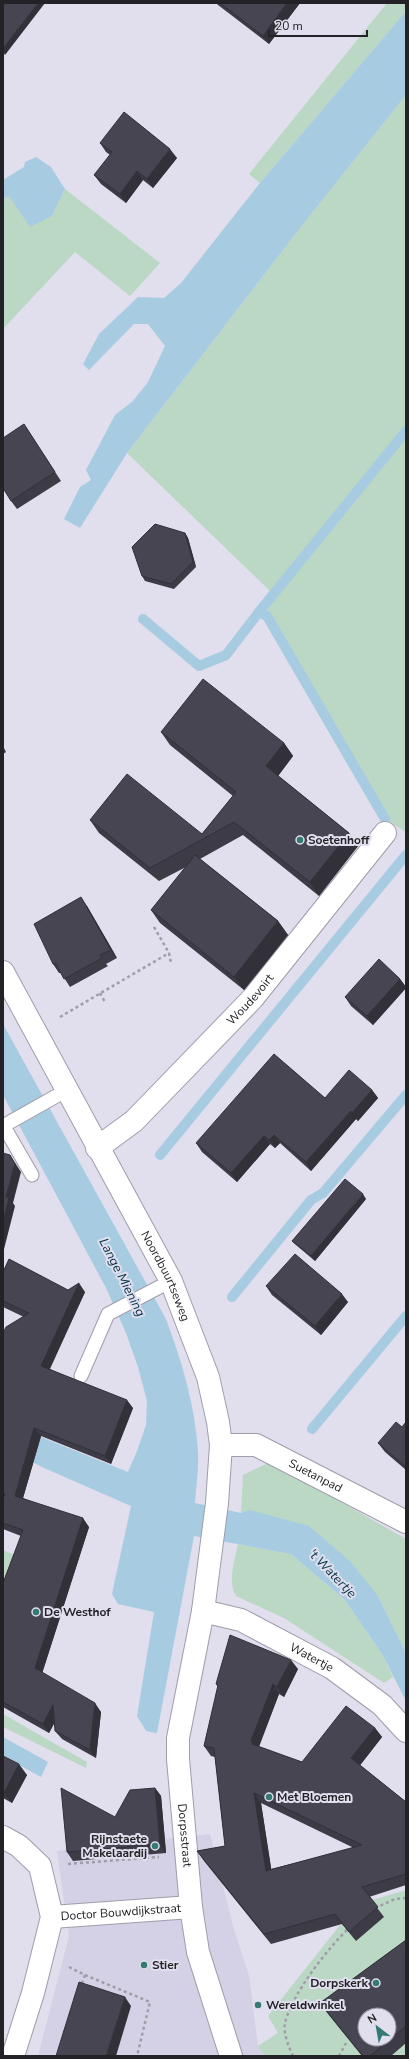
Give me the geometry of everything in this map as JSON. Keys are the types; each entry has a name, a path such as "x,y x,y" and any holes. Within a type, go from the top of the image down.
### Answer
{"street":[{"name":"Woudevoirt","path":"97,1148 134,1121 253,998 385,833"},
{"name":"Noordbuurtseweg","path":"3,972 35,1031 61,1093 97,1148 165,1284 208,1378 218,1422 221,1445 212,1547 203,1611"},
{"name":"Suetanpad","path":"221,1445 256,1445 385,1509 406,1522"},
{"name":"Watertje","path":"203,1611 241,1620 332,1668 382,1705 406,1730"},
{"name":"Dorpsstraat","path":"203,1611 178,1738 178,1759 191,1907 198,1952 231,2056"},
{"path":"3,1837 19,1846 40,1866 52,1917"},
{"name":"Doctor Bouwdijkstraat","path":"13,2056 52,1917 191,1907"}],"lane":[{"path":"32,1174 5,1125 61,1093"},
{"path":"82,1376 108,1314 165,1284"}],"path":[{"path":"154,927 169,953 171,963"},
{"path":"35,1031 169,953"},
{"path":"100,994 105,1002"},
{"path":"40,1866 186,1855"},
{"path":"371,1910 395,1899 406,1898"},
{"path":"293,2056 288,2045 285,2025 291,2008 312,1973 350,1927"},
{"path":"43,1952 85,1975 150,2002 137,2056"},
{"path":"80,1988 85,1975"},
{"path":"339,2056 346,2042"}],"shaded area":[{"path":"210,1834 233,1926 249,1976 258,2046 265,2056 38,2056 69,1936 57,1851"}],"green space":[{"path":"387,3 406,3 406,11 260,183 249,174"},
{"path":"406,95 406,832 385,819 267,616 269,590 127,453 293,237"},
{"path":"65,189 160,263 130,296 75,252 3,329 3,199 9,196 52,216"},
{"path":"268,1463 288,1472 406,1539 406,1653 378,1596 241,1513 243,1475"},
{"path":"238,1544 291,1554 344,1599 382,1654 393,1677 384,1683 284,1618 236,1596 233,1590 232,1578"},
{"path":"3,1550 20,1557 3,1601"},
{"path":"3,1714 87,1762 86,1768 3,1727"},
{"path":"406,1890 406,2056 265,2056 258,2046 278,2033 268,2016 340,1925 354,1911 372,1900"}],"water":[{"path":"406,11 406,95 293,237 127,453 80,528 64,519 80,487 91,480 86,470 115,415 133,401 148,382 165,346 148,324 134,324 89,370 83,364 99,334 138,297 164,298 181,283 260,183"},
{"path":"36,157 51,167 65,189 52,216 30,227 9,196 3,199 3,180 24,167 25,162"},
{"path":"3,1024 166,1319 187,1384 194,1417 198,1457 195,1503 241,1513 250,1510 309,1526 351,1562 378,1596 406,1653 406,1701 382,1654 344,1599 291,1554 194,1536 157,1733 146,1731 137,1716 154,1612 118,1604 112,1594 131,1506 44,1468 3,1447 26,1431 128,1472 146,1425 147,1401 138,1367 126,1333 106,1288 3,1095"},
{"path":"3,1737 48,1762 41,1777 3,1756"}],"building":[{"path":"3,3 38,3 3,48"},
{"path":"220,3 287,3 263,36"},
{"path":"124,112 170,149 147,179 137,171 120,194 94,175 112,152 100,143"},
{"path":"24,424 55,472 11,501 3,488 3,438"},
{"path":"155,524 185,533 193,562 171,584 142,576 132,547"},
{"path":"203,679 284,743 266,766 349,833 310,882 234,822 150,868 90,820 127,774 202,834 236,792 161,732"},
{"path":"195,855 278,921 234,977 151,910"},
{"path":"81,897 111,950 100,955 102,958 64,979 56,964 53,964 34,924"},
{"path":"379,959 400,979 367,1016 345,997"},
{"path":"274,1054 325,1098 349,1070 372,1090 352,1113 351,1111 306,1162 274,1135 269,1140 264,1136 231,1173 196,1143"},
{"path":"3,1153 10,1155 15,1164 6,1197 9,1198 3,1222"},
{"path":"345,1179 363,1194 311,1256 292,1241"},
{"path":"295,1254 342,1294 315,1326 266,1286"},
{"path":"9,1259 68,1290 79,1283 41,1366 127,1400 105,1456 34,1428 15,1496 83,1518 35,1668 95,1703 90,1750 55,1731 53,1705 43,1724 3,1702 3,1583 23,1530 3,1523 3,1499 5,1494 3,1493 3,1333 6,1327 29,1313 3,1301 3,1272"},
{"path":"396,1422 402,1427 406,1422 406,1467 378,1443"},
{"path":"230,1635 291,1660 277,1687 273,1684 251,1741 253,1741 252,1744 302,1762 346,1706 375,1728 351,1758 406,1802 406,1874 362,1887 378,1907 349,1932 335,1914 264,1934 197,1851 225,1846 214,1748 204,1746 218,1685 216,1684","holes":["254,1793 362,1845 266,1871"]},
{"path":"3,1756 19,1764 4,1793 3,1792"},
{"path":"61,1788 115,1817 130,1790 155,1788 160,1844 67,1852"},
{"name":"Dorpskerk","path":"406,1940 406,2026 397,2034 397,2007 357,2007 357,2047 381,2047 370,2056 363,2056 320,2003"},
{"path":"79,1982 125,1997 106,2056 56,2056"}],"waterway":[{"path":"143,619 199,666 226,655 259,612 406,431"},
{"path":"259,612 267,616 385,819"},
{"path":"160,1155 406,855"},
{"path":"232,1297 311,1200 323,1193 406,1095"},
{"path":"312,1429 406,1316"}],"place":[{"name":"Soetenhoff","path":"300,840"},
{"name":"De Westhof","path":"36,1612"},
{"name":"Met Bloemen","path":"269,1797"},
{"name":"Rijnstaete Makelaardij","path":"155,1846"},
{"name":"Stier","path":"144,1965"},
{"name":"Dorpskerk","path":"376,1983"},
{"name":"Wereldwinkel","path":"258,2005"}],"water label":[{"name":"Lange Miening","path":"123,1277"},
{"name":"'t Watertje","path":"333,1573"}]}
